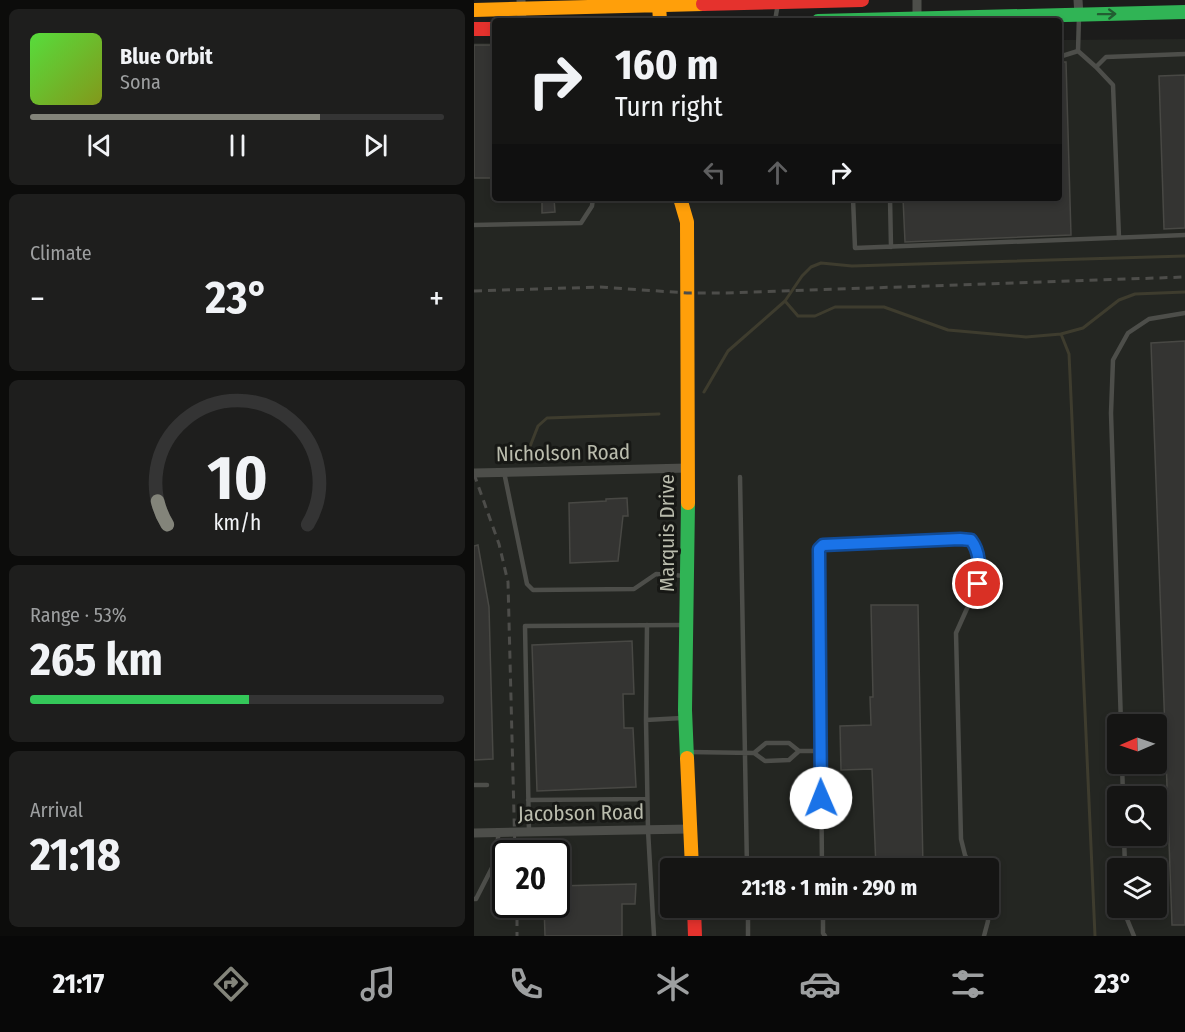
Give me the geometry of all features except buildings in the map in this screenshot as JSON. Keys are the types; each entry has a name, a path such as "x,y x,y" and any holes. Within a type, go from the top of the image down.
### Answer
{"main road":[{"path":"474,10 522,10 579,4 862,0"},
{"path":"661,18 664,3"},
{"path":"982,18 1185,12"},
{"path":"474,29 492,29"},
{"name":"Marquis Drive","path":"681,201 687,222 688,468 685,718 691,858"},
{"path":"694,918 695,936"}],"street":[{"path":"917,0 917,18"},
{"path":"1078,0 1079,15"},
{"name":"Nicholson Road","path":"474,473 688,468"},
{"name":"Jacobson Road","path":"474,833 690,829"}],"lane":[{"path":"775,18 778,1"},
{"path":"1079,15 1078,51 1113,86 1119,238"},
{"path":"1062,56 1078,51"},
{"path":"1096,67 1106,57 1185,54"},
{"path":"474,225 580,223 592,206 593,201"},
{"path":"853,201 855,248 1185,235"},
{"path":"890,201 891,247"},
{"path":"1121,714 1112,413 1113,360 1128,333 1149,319 1185,313"},
{"path":"504,472 527,584 533,590 634,588 656,574 687,576"},
{"path":"740,477 747,858"},
{"path":"822,858 819,549 823,545 960,539 971,540 977,548 980,566 978,584 956,633 961,839 967,858"},
{"path":"647,625 647,799 654,936"},
{"path":"529,832 525,626 687,625"},
{"path":"646,720 685,718"},
{"path":"754,753 766,743 789,742 800,751 821,751"},
{"path":"687,752 754,753 765,761 789,760 800,751"},
{"path":"474,785 487,785"},
{"path":"528,800 647,799"},
{"path":"475,899 498,856 498,833"},
{"path":"748,918 748,936"},
{"path":"823,918 825,936"},
{"path":"984,936 988,918"},
{"path":"1127,918 1134,936"}],"shaded area":[{"path":"1185,39 1185,936 474,936 474,43 492,43 492,201 1062,201 1062,40"}],"waterway":[{"path":"704,392 728,351 785,301 811,267 821,263 852,266 1185,256"},
{"path":"785,301 798,316 815,316 835,307 884,307 948,330 1026,337 1061,334 1083,328 1119,300 1135,294 1185,292"},
{"path":"1061,334 1069,354 1095,936"},
{"path":"529,449 538,426 547,418 659,414"}],"railway":[{"path":"474,291 600,287 687,293 726,293 1185,277"},
{"path":"474,474 499,544 508,582 515,840"},
{"path":"517,918 517,936"}],"traffic: fast":[{"path":"940,18 1185,12"},
{"path":"687,758 685,710 688,503"}],"traffic: slow":[{"path":"474,10 703,4"},
{"path":"659,5 660,18"},
{"path":"681,201 687,222 688,503"},
{"path":"687,758 692,858"}],"traffic: jam":[{"path":"703,4 862,0"},
{"path":"474,29 492,29"},
{"path":"694,918 695,936"}],"route":[{"path":"821,798 819,549 823,545 971,540 977,548 980,566 978,584"}]}
